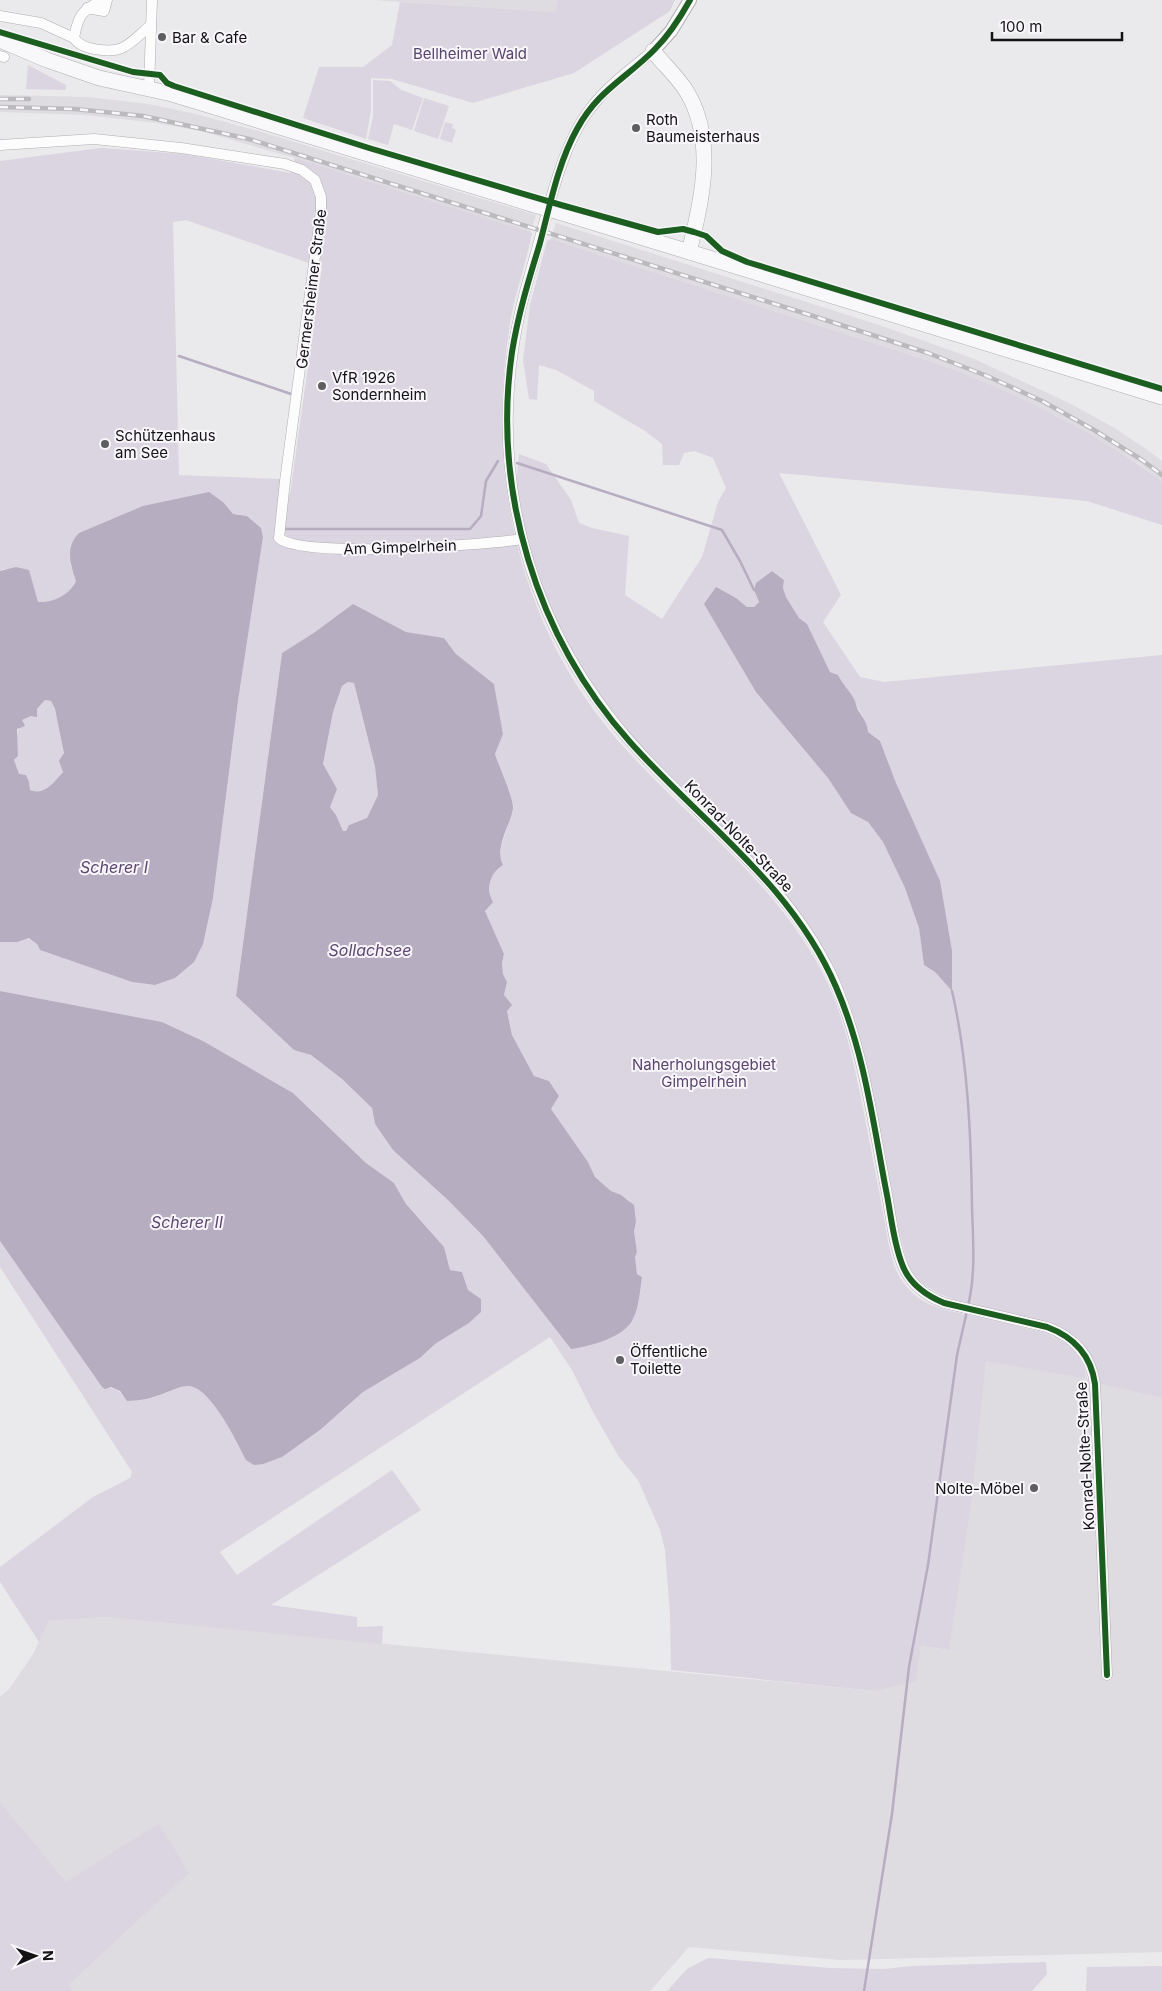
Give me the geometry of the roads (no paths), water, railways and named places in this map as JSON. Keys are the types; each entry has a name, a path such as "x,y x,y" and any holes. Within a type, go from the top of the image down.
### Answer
{"main road":[{"path":"0,40 90,76 149,88 302,133 1162,397"},
{"path":"653,51 687,92 702,127 705,156 702,184 689,252"}],"street":[{"path":"74,38 77,19 87,8 102,0"},
{"path":"87,8 104,11 107,0"},
{"path":"149,88 152,0"},
{"name":"Konrad-Nolte-Straße","path":"690,0 671,31 653,51 602,95 578,127 558,175 523,296 512,352 508,419 512,484 522,539 549,618 571,660 599,705 637,750 763,875 795,913 820,953 843,1002 858,1053 902,1265 911,1281 920,1290 937,1300 1047,1326 1060,1331 1079,1345 1085,1354 1093,1372 1107,1675"},
{"path":"0,16 41,23 74,38 79,45 86,48 118,49 129,44 151,25"},
{"name":"Germersheimer Straße","path":"0,145 94,139 228,154 285,164 306,173 315,180 319,189 321,211 279,538"},
{"name":"Am Gimpelrhein","path":"279,538 288,544 366,549 462,545 522,539"}],"water":[{"name":"Scherer I","path":"209,492 224,503 233,514 247,516 261,528 263,537 238,701 213,898 203,944 194,962 175,978 155,985 132,982 40,950 37,944 29,938 17,942 0,942 0,571 16,567 29,570 38,602 60,597 70,590 76,581 70,550 79,533 143,506","holes":["45,700 51,701 55,709 64,753 59,761 63,772 45,790 30,790 26,775 19,774 14,760 18,756 17,729 25,726 22,720 31,716 37,717 37,709"]},
{"path":"772,571 784,580 783,588 786,597 799,618 807,624 830,672 838,675 855,700 858,710 866,723 868,732 880,741 896,783 940,881 952,951 952,991 935,972 924,965 919,928 905,888 883,842 868,822 851,813 828,778 756,692 704,604 716,587 736,598 747,607 754,607 759,602 754,590 756,583"},
{"name":"Sollachsee","path":"353,604 406,632 444,638 456,654 494,684 503,734 495,754 509,791 513,809 501,844 500,851 503,865 495,872 490,881 489,891 493,902 485,911 504,954 502,963 503,974 507,982 504,995 512,1005 507,1011 512,1035 534,1076 549,1081 559,1096 551,1109 588,1162 595,1177 611,1191 621,1195 634,1205 636,1222 634,1231 637,1252 635,1257 637,1274 642,1277 638,1304 629,1326 606,1340 571,1349 483,1236 448,1200 393,1150 375,1124 372,1108 342,1079 311,1055 294,1050 236,996 282,653","holes":["348,682 354,683 375,767 378,795 367,818 349,825 346,831 343,831 330,807 337,789 323,764 333,712 342,686"]},
{"name":"Scherer II","path":"0,991 162,1022 203,1041 293,1093 366,1163 394,1183 406,1204 444,1247 450,1270 462,1272 468,1290 481,1299 481,1312 469,1323 435,1344 420,1358 363,1392 320,1430 282,1457 263,1464 254,1465 246,1460 222,1416 205,1395 196,1388 182,1387 151,1398 127,1401 120,1391 111,1387 105,1389 102,1387 0,1241"}],"waterway":[{"path":"179,356 294,395"},
{"path":"284,529 470,529 481,516 486,481 498,461"},
{"path":"517,463 722,530 754,590"},
{"path":"952,991 962,1044 971,1153 973,1256 971,1294 968,1306"},
{"path":"864,1991 892,1814 909,1667 928,1565 957,1355 967,1311"}],"railway":[{"path":"0,99 29,99"},
{"path":"0,107 75,109 143,116 249,139 810,315 928,353 987,376 1044,402 1094,430 1162,475"}],"place":[{"name":"Bar & Cafe","path":"162,37"},
{"name":"Roth Baumeisterhaus","path":"636,128"},
{"name":"VfR 1926 Sondernheim","path":"322,386"},
{"name":"Schützenhaus am See","path":"105,444"},
{"name":"Öffentliche Toilette","path":"620,1360"},
{"name":"Nolte-Möbel","path":"1034,1488"}],"park label":[{"name":"Bellheimer Wald","path":"470,53"},
{"name":"Naherholungsgebiet Gimpelrhein","path":"704,1072"}]}
